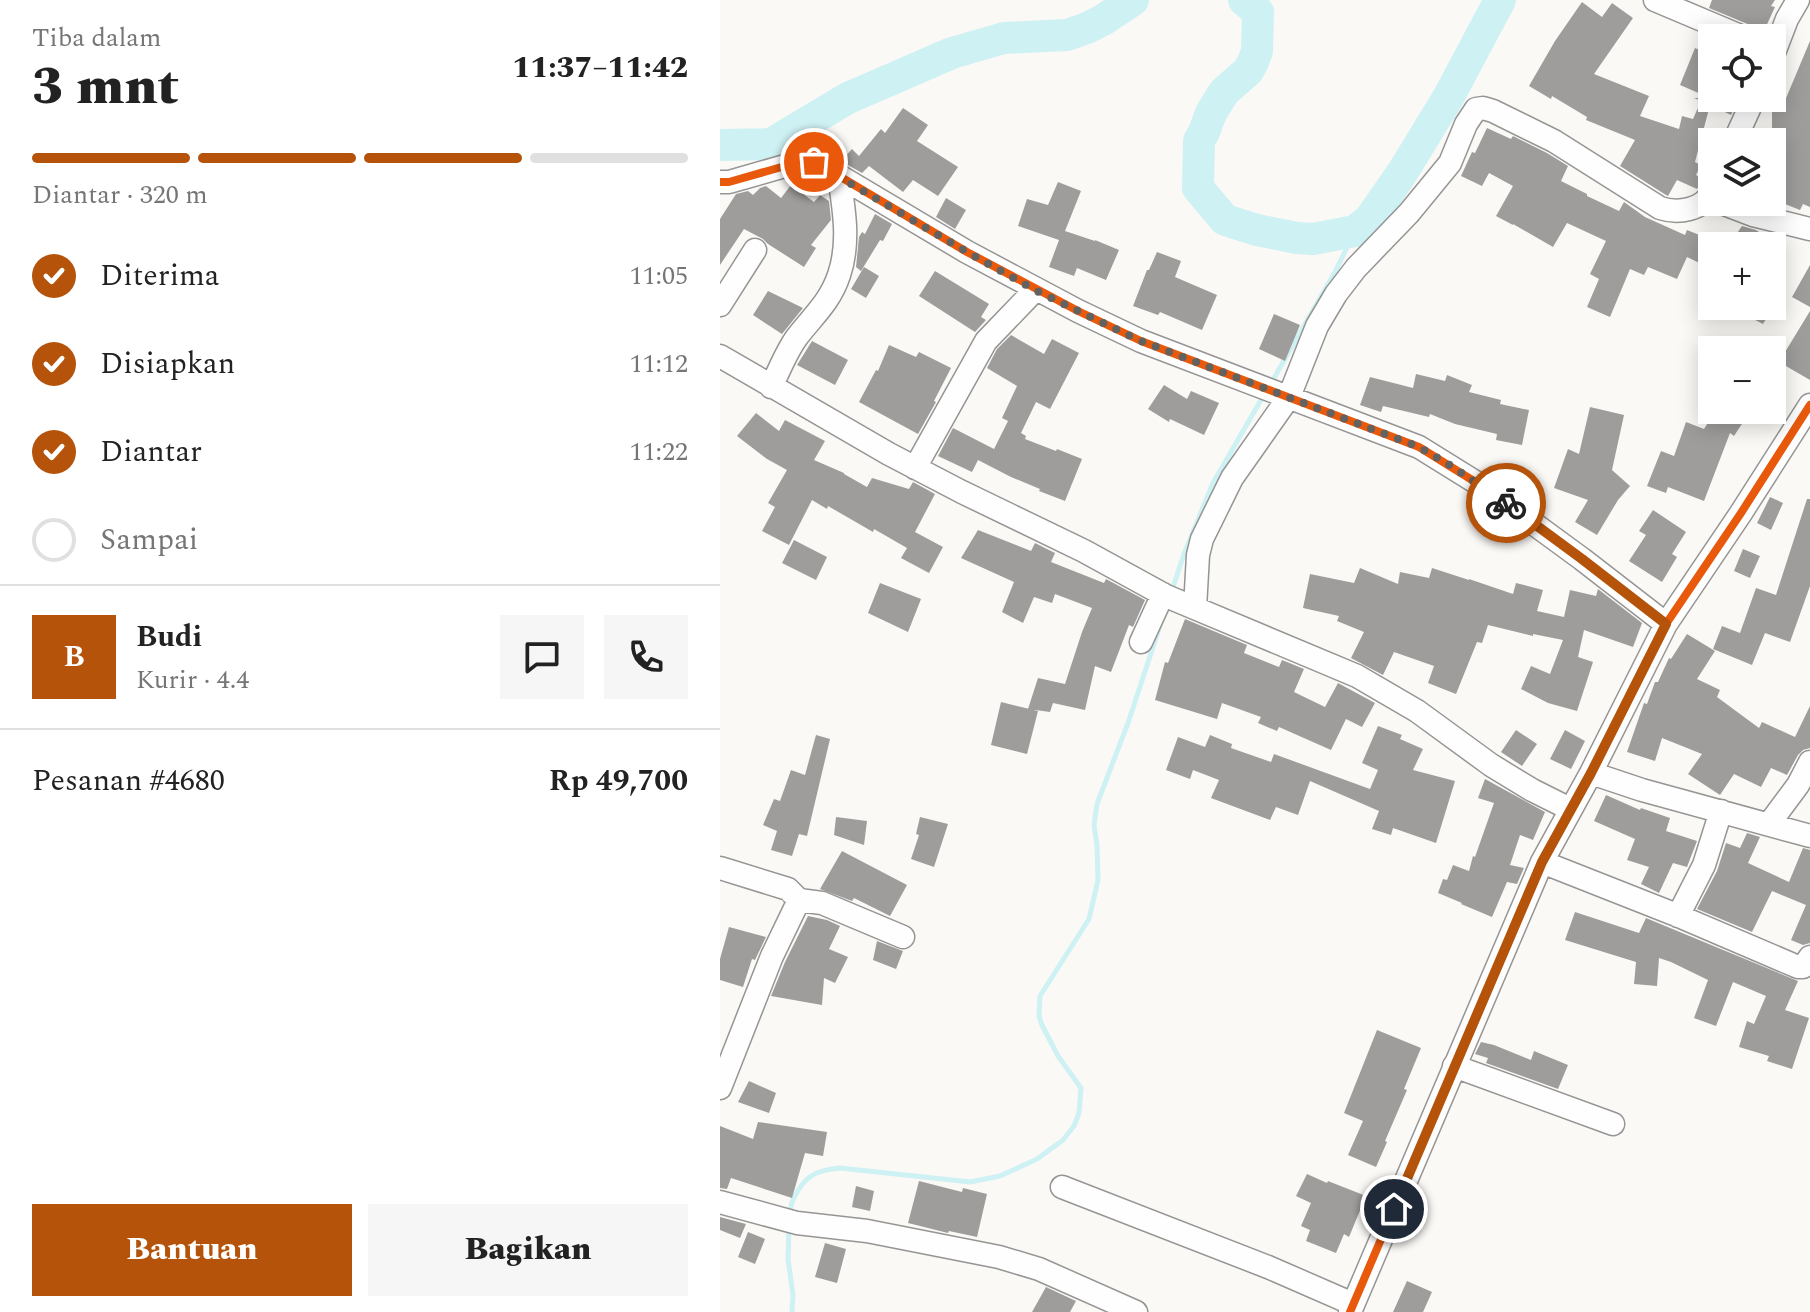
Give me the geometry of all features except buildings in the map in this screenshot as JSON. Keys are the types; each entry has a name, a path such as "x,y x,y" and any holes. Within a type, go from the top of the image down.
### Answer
{"street":[{"path":"1655,0 1712,24"},
{"path":"1785,24 1798,0"},
{"path":"1141,642 1176,600 1273,391 1356,268 1409,213 1450,163 1466,124 1476,109 1493,111 1554,141 1660,208 1684,211 1698,205"},
{"path":"723,186 799,162 824,167 1035,290 1141,341 1419,447 1485,488 1666,624"},
{"path":"771,387 793,343 820,312 839,275 845,213 839,176"},
{"path":"1757,216 1810,229"},
{"path":"720,305 755,250"},
{"path":"915,468 986,341 1035,290"},
{"path":"720,356 915,468 1176,600 1357,676 1417,711 1491,765 1570,809"},
{"path":"1062,1187 1268,1267 1352,1308 1542,862 1666,624 1810,405"},
{"path":"1769,824 1798,785 1810,762"},
{"path":"1591,773 1810,836"},
{"path":"1678,916 1709,852 1721,811"},
{"path":"1542,862 1799,968 1810,957"},
{"path":"720,868 788,889 799,900 822,903 903,937"},
{"path":"720,1088 772,956 799,900"},
{"path":"1454,1066 1613,1124"},
{"path":"720,1202 797,1223 867,1231 999,1257 1039,1269 1110,1308 1136,1312"}],"waterway":[{"path":"720,145 771,144 848,98 952,53 1004,38 1067,35 1103,20 1133,0"},
{"path":"1244,0 1258,12 1257,51 1248,71 1224,92 1211,113 1199,141 1198,188 1225,220 1257,230 1313,239 1355,231 1370,219 1449,96 1500,0"},
{"path":"1270,385 1355,231"},
{"path":"1171,593 1213,483 1265,393"},
{"path":"790,1215 792,1202 803,1184 821,1171 840,1168 970,1182 1000,1176 1037,1159 1063,1140 1074,1126 1079,1113 1081,1088 1058,1056 1042,1025 1040,996 1089,919 1098,880 1094,825 1097,804 1160,626"},
{"path":"789,1225 792,1312"}],"cycle path":[{"path":"720,182 799,162 814,162 967,252 1141,341 1419,447 1485,488 1666,624"},
{"path":"1350,1312 1542,862 1666,624 1810,405"}],"way so far":[{"path":"814,162 1035,290 1141,341 1419,447 1506,503"}],"route":[{"path":"1394,1209 1542,862 1666,624 1506,503"}]}
